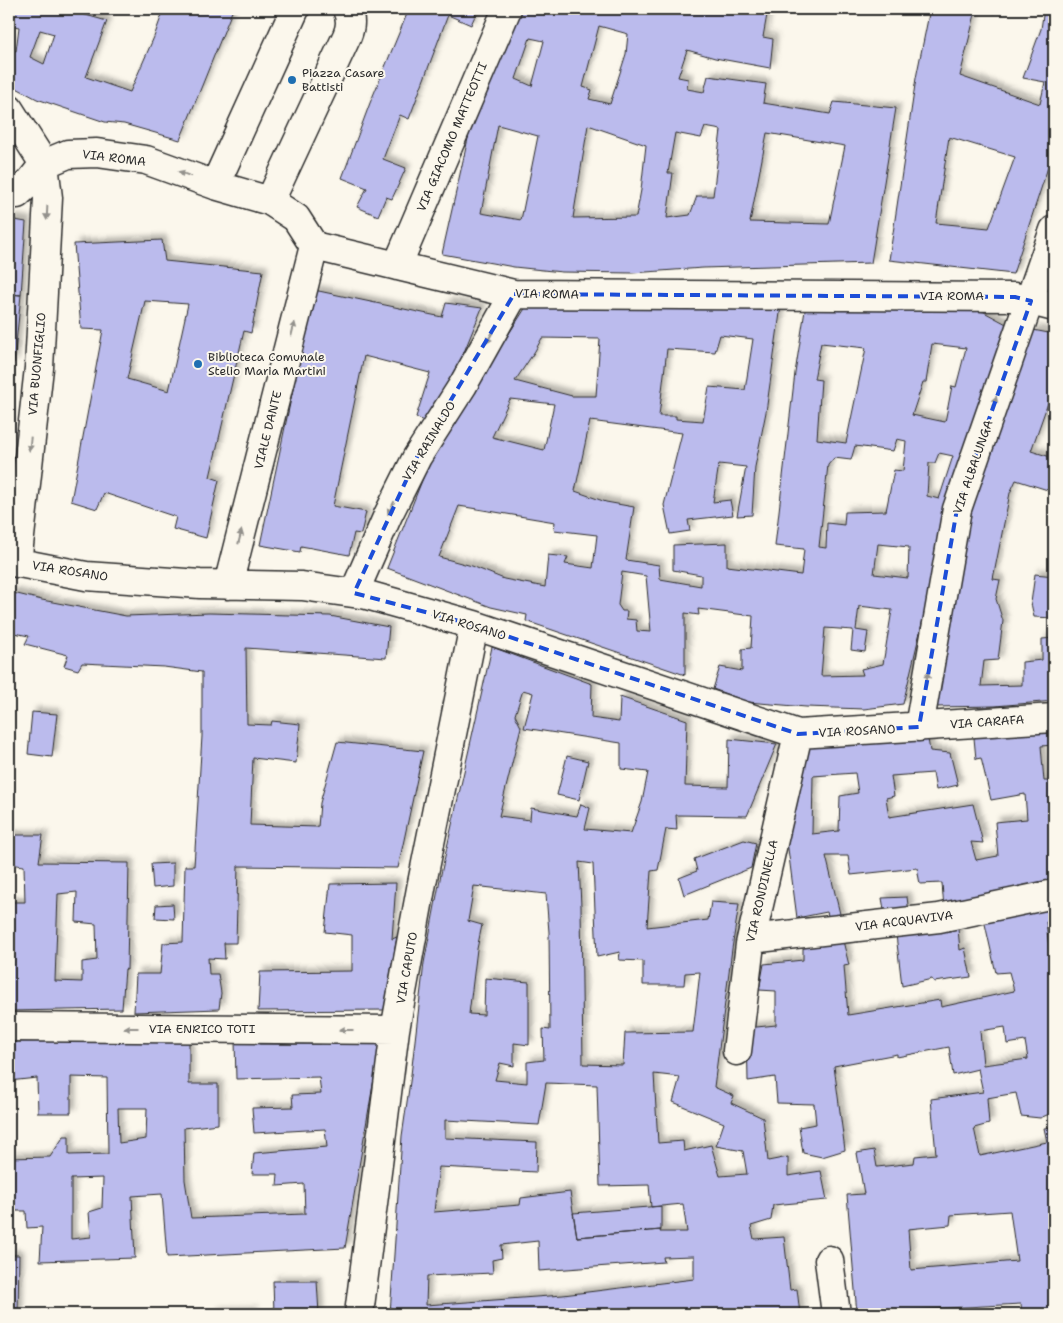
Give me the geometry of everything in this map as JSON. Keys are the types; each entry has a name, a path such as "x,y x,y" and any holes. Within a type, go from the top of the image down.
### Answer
{"street":[{"path":"215,185 295,9"},
{"path":"270,201 347,36 350,27 350,17 347,9"},
{"name":"VIA GIACOMO MATTEOTTI","path":"397,266 508,9"},
{"path":"9,109 44,164 30,182 17,194 9,194"},
{"name":"VIA ROMA","path":"44,164 68,154 97,153 146,160 215,185 270,201 296,218 314,246 514,294 1015,297 1042,304"},
{"name":"VIA BUONFIGLIO","path":"13,562 38,368 48,198 44,164"},
{"name":"VIA ALBALUNGA","path":"919,727 957,509 1042,304 1054,230"},
{"name":"VIALE DANTE","path":"228,584 314,246"},
{"name":"VIA RAINALDO","path":"354,593 388,515 417,457 463,384 514,294"},
{"name":"VIA ROSANO","path":"13,562 86,576 200,584 302,586 367,595 474,625 798,734 919,727"},
{"name":"VIA CAPUTO","path":"359,1314 395,1030 422,883 474,625"},
{"name":"VIA CARAFA","path":"919,727 1054,718"},
{"name":"VIA RONDINELLA","path":"736,1050 751,938 798,734"},
{"name":"VIA ACQUAVIVA","path":"751,938 938,918 1054,894"},
{"name":"VIA ENRICO TOTI","path":"9,1028 395,1030"},
{"path":"829,1260 836,1314"}],"highlighted area":[{"path":"514,294 1015,297 1031,301 957,509 919,727 798,734 474,625 354,593 417,457"}],"building":[{"path":"9,9 64,9 107,21 86,77 130,92 164,9 233,9 180,140 124,124 105,122 37,99 9,84 9,49 16,51 19,27 9,25","holes":["40,30 54,34 44,64 30,57"]},
{"path":"409,9 478,9 471,25 448,15 409,119 400,115 383,159 406,168 392,199 386,197 378,216 357,207 367,188 342,178 370,103"},
{"path":"512,9 611,9 623,11 624,9 768,9 763,37 773,39 770,68 715,58 687,50 678,77 688,79 687,89 704,92 708,76 766,84 763,103 830,114 834,102 896,108 871,263 703,268 632,273 562,272 514,267 442,254 478,94","holes":["599,26 628,34 626,54 610,104 589,99 592,90 583,87","530,38 544,41 532,86 516,79","498,125 538,136 521,220 481,213","588,125 646,145 636,217 573,218","705,127 721,130 713,196 697,196 690,215 667,218 673,173 668,173 675,133 701,138","767,133 845,146 829,224 750,222"]},
{"path":"930,9 996,9 995,13 976,10 960,76 1040,104 1045,82 1023,78 1041,29 1044,9 1054,9 1054,149 1013,274 889,260 916,78","holes":["949,137 1015,157 989,228 936,223"]},
{"path":"9,219 26,222 21,295 9,294"},
{"path":"162,240 165,261 263,271 251,333 244,331 210,477 219,480 206,538 173,529 176,517 104,493 97,509 71,501 103,330 81,329 74,244","holes":["145,301 188,304 169,391 127,379"]},
{"path":"1054,255 1054,305 1037,302"},
{"path":"314,290 442,317 446,303 482,308 462,357 425,422 416,417 430,373 364,356 333,506 366,512 361,534 354,533 349,555 301,546 300,552 260,545"},
{"path":"9,294 21,295 14,363 9,363"},
{"path":"903,303 984,312 1010,326 950,505 903,704 864,709 806,707 748,702 713,689 720,667 742,671 742,649 751,648 753,616 698,609 699,615 685,613 685,675 526,621 527,615 491,607 387,568 427,468 476,385 526,307 781,306 766,412 755,467 752,515 737,516 746,467 719,464 713,502 730,500 733,515 688,520 690,531 670,534 664,505 682,433 590,421 575,491 606,502 634,507 626,560 659,565 660,579 701,586 701,575 673,570 673,545 727,543 727,566 801,575 804,549 775,546 795,373 806,304","holes":["720,335 753,339 745,390 709,387 703,421 676,419 676,416 659,416 667,349 715,352","542,338 600,339 596,396 572,396 515,381","821,343 866,348 846,443 817,439 821,380 814,379","932,344 966,348 956,387 952,386 945,422 912,415 923,382 926,382","510,399 554,404 544,450 492,437","897,439 906,441 903,471 894,470 886,511 845,512 844,525 827,523 826,548 819,547 828,465 834,458 851,460 855,446 893,451","939,453 953,456 939,499 927,496 929,463 935,463","459,506 555,522 554,530 597,535 593,568 565,564 568,557 548,555 545,587 504,579 472,566 439,557","878,544 909,547 908,578 874,574","622,572 646,576 651,632 637,631 636,620 626,619 627,611 622,611 618,605","859,606 892,610 883,664 861,669 863,675 821,676 825,628 853,630 851,650 865,652 868,632 856,630"]},
{"path":"1033,330 1054,334 1054,386 1031,451 1054,458 1054,492 1016,480 1010,493 993,579 1000,580 996,599 1003,621 998,660 984,661 981,686 1022,685 1022,662 1042,660 1042,639 1054,638 1054,701 995,706 934,707 962,532"},
{"path":"1035,574 1054,576 1054,618 1034,617 1031,603"},
{"path":"9,592 126,616 209,613 330,616 389,627 386,658 246,648 247,724 271,725 272,721 300,724 296,763 253,758 250,825 318,827 320,803 337,742 423,751 398,868 238,866 236,943 224,943 225,959 208,958 209,974 218,974 221,993 219,1009 134,1012 136,974 160,974 163,943 183,942 185,866 194,866 202,736 202,672 164,667 82,663 78,670 64,666 68,655 25,644 29,636 9,632"},
{"path":"492,647 592,684 591,718 619,722 620,697 687,720 685,786 728,787 729,739 777,744 747,816 676,815 677,830 666,829 658,870 651,871 647,927 708,920 711,902 739,904 714,1087 734,1096 731,1103 763,1118 768,1161 788,1157 788,1176 821,1171 827,1200 773,1205 771,1220 751,1226 754,1239 784,1237 790,1290 797,1289 800,1314 734,1314 734,1309 675,1312 676,1314 390,1314 402,1136 424,963 441,874","holes":["523,690 533,693 524,728 621,743 621,769 648,772 642,802 631,833 585,829 590,808 581,804 577,816 531,808 530,820 499,816 521,727 515,715","579,862 593,864 597,957 620,952 619,960 643,961 643,985 684,985 685,973 700,972 693,1032 625,1033 623,1065 583,1064 581,906","474,886 546,894 549,932 550,1030 543,1029 544,1060 527,1062 527,1083 495,1080 500,1063 514,1066 514,1043 529,1045 529,982 485,978 484,1015 469,1014 482,925 468,921","654,1074 680,1077 673,1102 724,1123 716,1146 743,1151 747,1174 720,1176 711,1145 684,1151 683,1141 658,1143","546,1083 597,1085 600,1186 649,1185 651,1207 683,1204 687,1232 660,1232 661,1230 577,1237 570,1192 521,1198 520,1205 434,1212 439,1167 536,1172 537,1142 445,1138 445,1120 539,1125","538,1241 539,1271 664,1262 663,1257 694,1256 694,1279 563,1295 426,1305 427,1276 493,1273 492,1260 502,1258 501,1245"]},
{"path":"32,712 57,714 52,757 28,754"},
{"path":"1054,724 1054,745 1041,746 1044,781 1054,781 1054,889 944,909 942,883 920,884 917,868 851,875 848,856 826,856 841,918 829,919 827,912 797,918 787,841 807,751 812,745 927,733 930,751 950,753 958,785 936,790 933,773 891,776 894,796 886,798 889,817 973,804 983,843 971,842 976,860 998,856 995,822 1027,819 1025,794 991,800 981,758 976,759 974,738 982,728","holes":["855,773 858,793 840,796 839,831 812,834 813,776"]},
{"path":"567,756 588,761 579,800 557,795"},
{"path":"9,835 43,835 39,862 129,863 127,970 125,969 122,1009 9,1011 9,902 25,902 24,866 9,864","holes":["77,892 76,922 96,924 97,960 82,962 82,982 55,981 58,894"]},
{"path":"744,840 756,843 751,868 684,895 679,878 697,871 694,859"},
{"path":"173,863 173,886 153,888 151,864"},
{"path":"396,883 392,939 397,937 384,1010 258,1011 260,972 352,971 352,935 325,932 330,884"},
{"path":"907,897 909,913 885,915 882,898"},
{"path":"1054,899 1054,920 1046,922 1054,982 1054,1112 1040,1118 1021,1116 1016,1093 987,1098 989,1124 974,1128 980,1156 1047,1142 1044,1128 1054,1127 1054,1314 1022,1314 1021,1304 911,1310 912,1314 857,1314 847,1195 864,1194 857,1153 874,1150 877,1167 914,1163 915,1156 936,1154 931,1099 983,1092 978,1069 953,1075 949,1047 897,1057 897,1054 834,1066 845,1150 822,1157 803,1153 799,1127 816,1124 814,1104 777,1103 775,1077 748,1081 747,1028 776,1025 776,991 759,990 764,964 803,960 803,942 842,937 849,965 844,966 848,1015 940,1000 941,1007 1014,991 1009,972 996,973 983,915","holes":["1005,1027 1007,1044 1025,1041 1028,1059 983,1065 980,1031","1010,1211 1017,1261 911,1270 908,1229 950,1225 951,1215"]},
{"path":"173,904 174,919 155,918 156,905"},
{"path":"895,926 928,933 958,929 960,950 965,948 971,977 934,982 932,979 902,986"},
{"path":"321,1038 381,1038 345,1248 167,1257 162,1194 132,1196 135,1258 40,1261 42,1227 27,1228 26,1211 9,1211 9,1158 50,1157 64,1136 69,1136 69,1155 108,1154 107,1078 71,1077 71,1113 38,1113 37,1078 9,1081 9,1042 189,1040 189,1084 218,1084 218,1124 184,1128 185,1180 191,1218 305,1214 304,1184 277,1186 278,1174 252,1174 254,1153 327,1147 325,1129 254,1133 252,1108 293,1107 292,1095 321,1094 319,1077 236,1079 235,1041 260,1039 259,1044 320,1044","holes":["118,1108 147,1108 146,1139 119,1143","103,1178 102,1208 89,1212 91,1237 71,1239 71,1179"]},
{"path":"661,1206 661,1230 577,1237 573,1213"},
{"path":"9,1255 19,1255 18,1314 9,1314"},
{"path":"273,1281 317,1281 319,1314 274,1314"},
{"path":"253,1311 254,1314 214,1314 214,1312"}],"place":[{"name":"Piazza Casare Battisti","path":"292,80"},
{"name":"Biblioteca Comunale Stelio Maria Martini","path":"198,364"}]}
